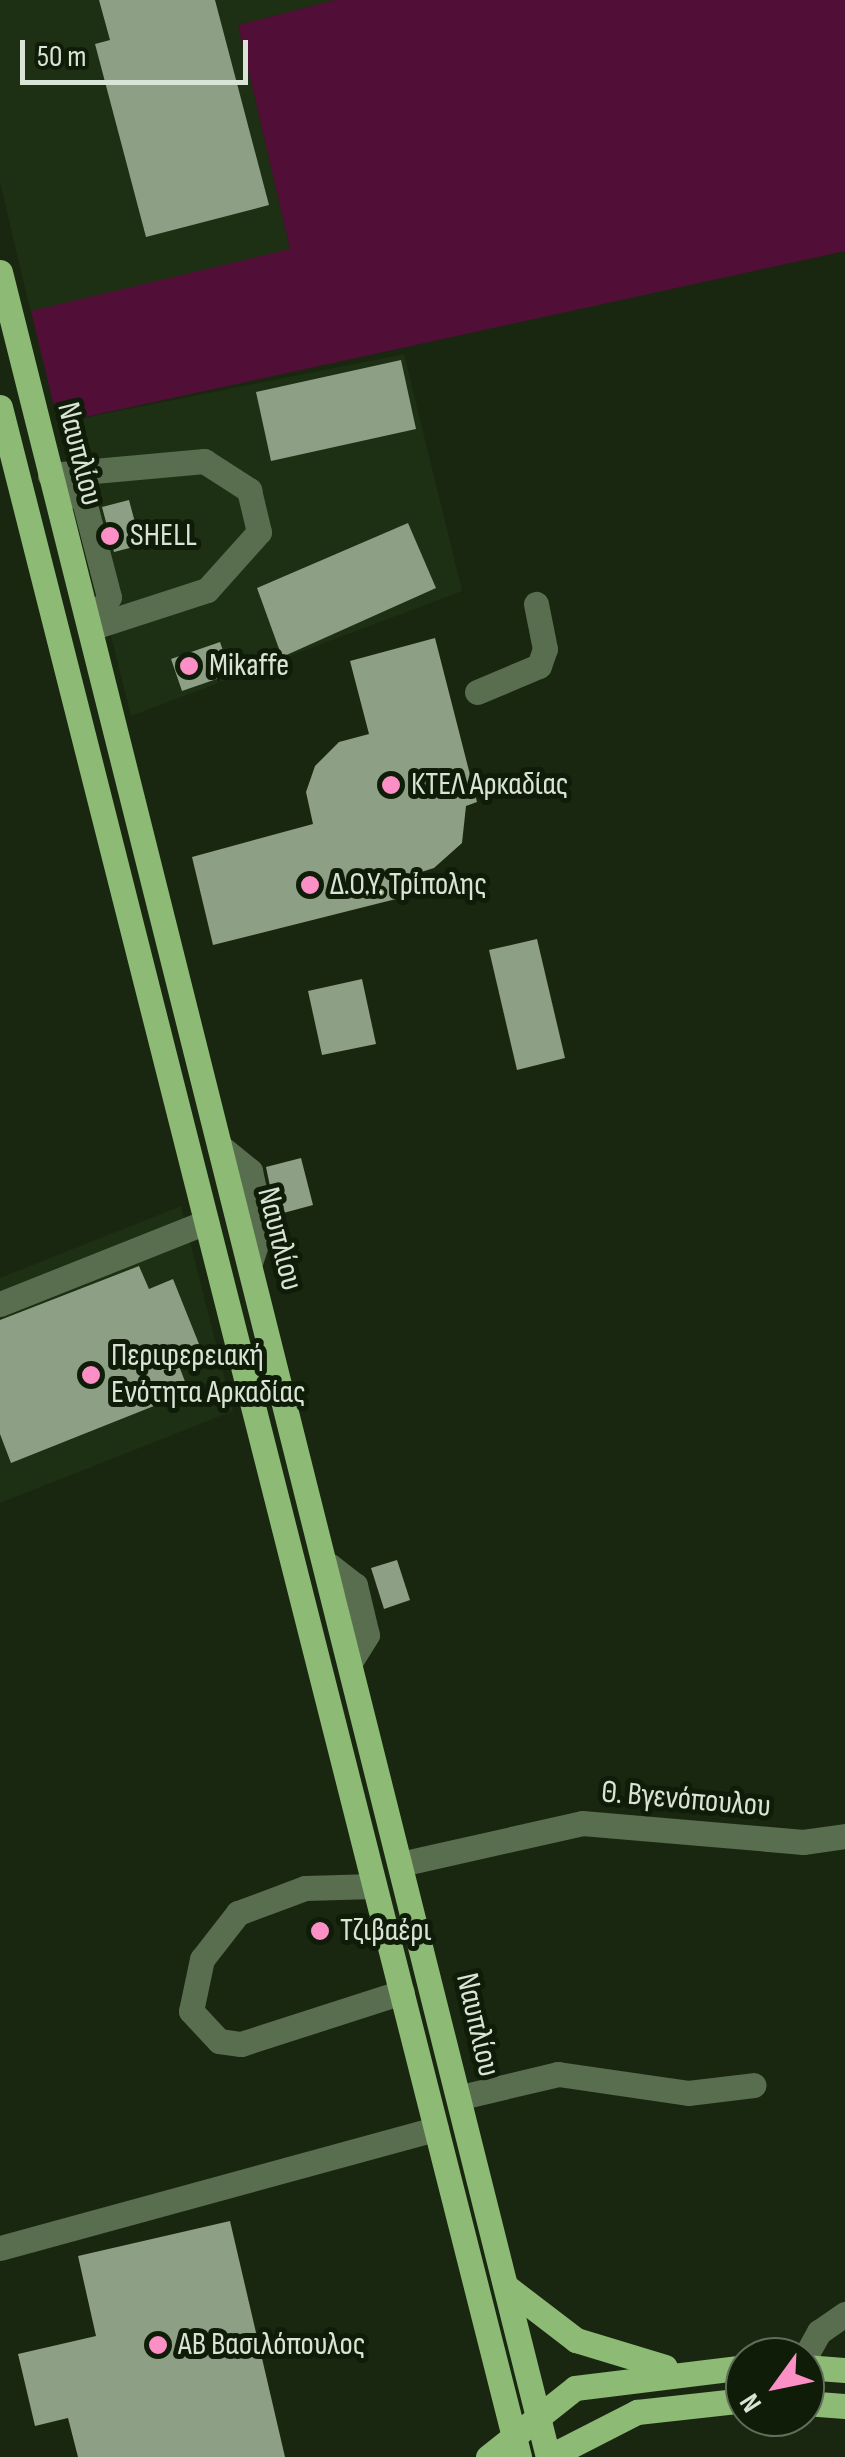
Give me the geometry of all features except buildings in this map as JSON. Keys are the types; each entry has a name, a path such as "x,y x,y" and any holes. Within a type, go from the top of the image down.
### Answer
{"main road":[{"name":"Ναυπλίου","path":"0,272 405,1863 548,2457"},
{"name":"Ναυπλίου","path":"2,420 516,2446"},
{"path":"506,2286 576,2340 690,2371"},
{"path":"488,2457 516,2446 536,2410 575,2388 725,2368"},
{"path":"548,2457 637,2412 725,2402"}],"street":[{"path":"2,420 36,419"},
{"path":"50,474 204,461 249,490 259,532 207,590 90,628"},
{"path":"477,692 539,666 545,648 536,604"},
{"path":"0,1304 206,1222"},
{"name":"Θ. Βγενόπουλου","path":"405,1863 582,1823 783,1841 845,1836"},
{"path":"374,1886 305,1888 238,1913 202,1959 191,2011 219,2040 242,2044 402,1992"},
{"path":"461,2097 558,2074 688,2093 754,2084"},
{"path":"0,2248 436,2130"},
{"path":"816,2337 845,2314"}],"shaded area":[{"path":"0,0 335,0 238,25 290,249 31,313 0,182"},
{"path":"335,0 845,0 845,251 58,423 31,311 290,249 238,25"},
{"path":"404,354 462,591 131,716 58,423"},
{"path":"181,1206 233,1411 0,1503 0,1278"}],"place":[{"name":"SHELL","path":"110,536"},
{"name":"Mikaffe","path":"189,666"},
{"name":"ΚΤΕΛ Αρκαδίας","path":"391,785"},
{"name":"Δ.Ο.Υ. Τρίπολης","path":"310,885"},
{"name":"Περιφερειακή Ενότητα Αρκαδίας","path":"91,1375"},
{"name":"Τζιβαέρι","path":"320,1931"},
{"name":"ΑΒ Βασιλόπουλος","path":"158,2345"}]}
